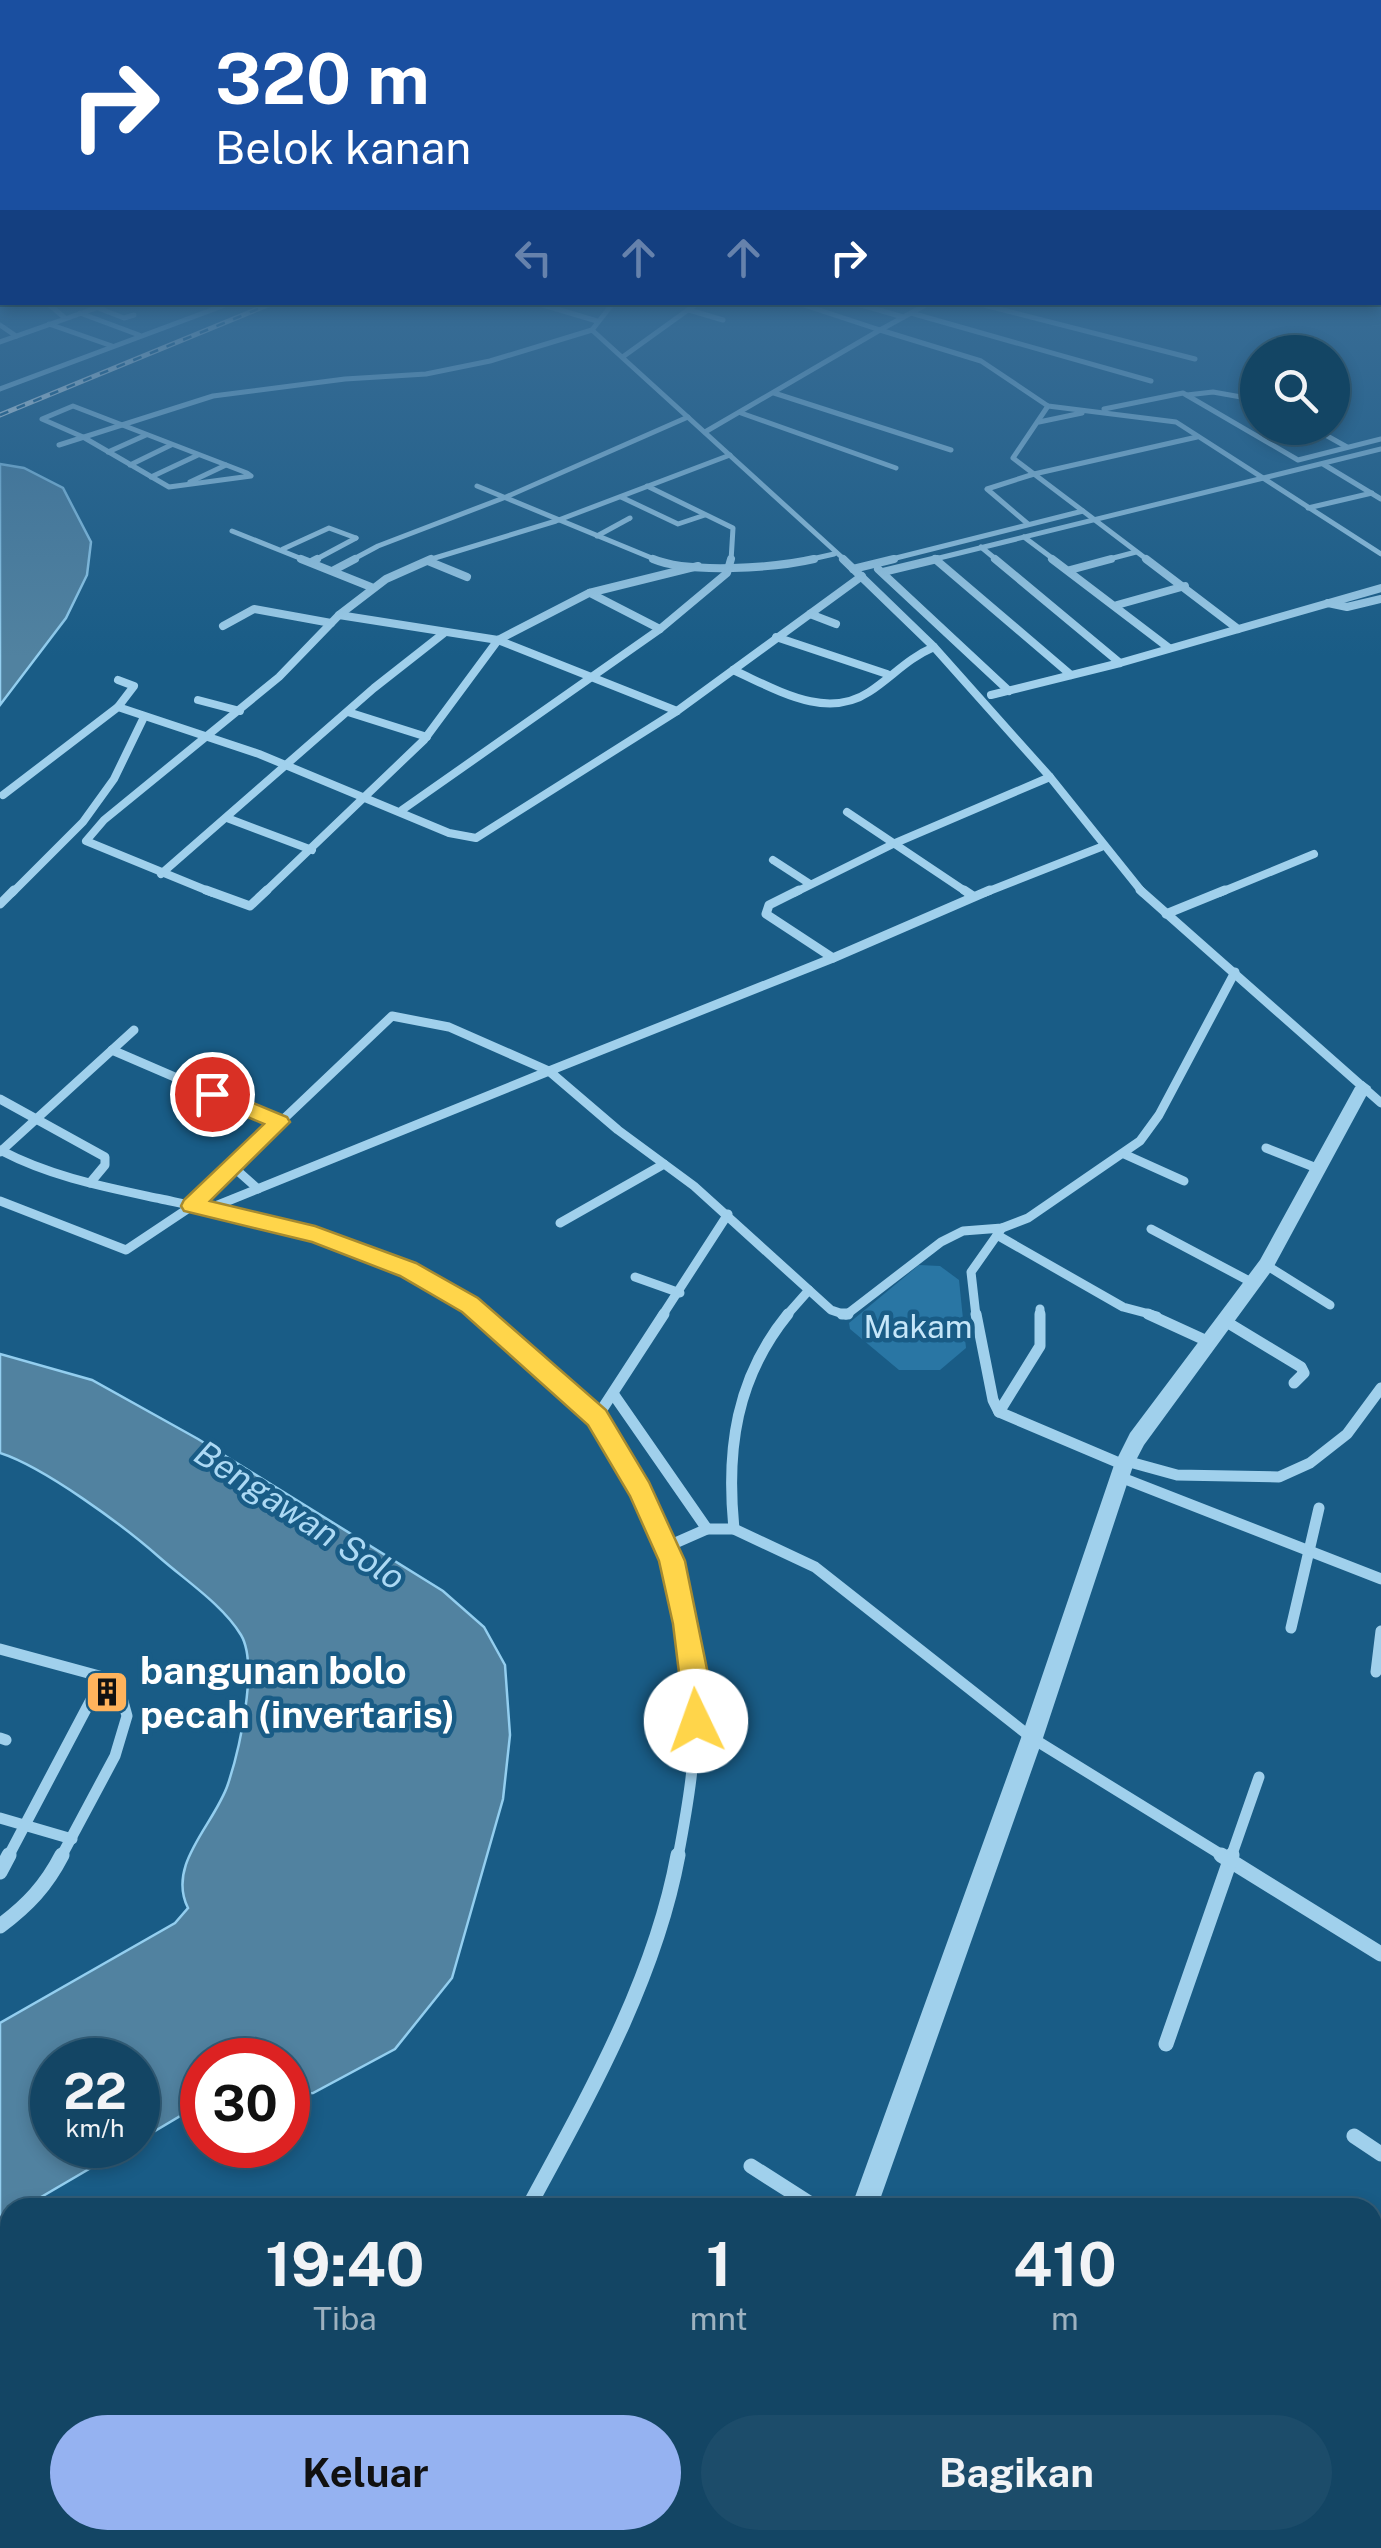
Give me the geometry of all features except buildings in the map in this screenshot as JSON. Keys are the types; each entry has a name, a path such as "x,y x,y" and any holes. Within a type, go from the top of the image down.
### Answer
{"street":[{"path":"46,420 167,486 251,476 107,420"},
{"path":"59,445 135,420"},
{"path":"334,570 378,546 506,497 684,420"},
{"path":"690,420 934,647 1050,776 1101,848 1166,914 1381,1103"},
{"path":"705,432 728,420"},
{"path":"760,420 896,468"},
{"path":"856,420 951,450"},
{"path":"1049,420 1039,422 1012,456 1238,628"},
{"path":"1171,420 1381,554"},
{"path":"1230,420 1308,467"},
{"path":"108,452 146,435"},
{"path":"1028,524 986,489 1197,436"},
{"path":"1298,460 1381,439"},
{"path":"130,465 171,444"},
{"path":"1343,445 1348,448"},
{"path":"151,477 208,447"},
{"path":"883,572 1381,449"},
{"path":"1364,454 1381,464"},
{"path":"698,566 589,593 498,640 427,738 250,906 87,844 104,820 240,711 371,587 427,560 560,519 730,455"},
{"path":"1323,464 1381,499"},
{"path":"180,487 226,465"},
{"path":"478,486 656,561 732,566 795,562 834,554"},
{"path":"402,810 660,630 732,566 735,531 730,524 646,486"},
{"path":"1308,508 1372,494"},
{"path":"621,497 679,524 706,514"},
{"path":"666,518 691,508"},
{"path":"853,568 1083,511"},
{"path":"597,536 630,518"},
{"path":"283,550 329,528 356,538 312,561"},
{"path":"232,531 371,587"},
{"path":"1024,537 1169,648"},
{"path":"981,547 1120,663"},
{"path":"1070,570 1136,552"},
{"path":"934,558 1071,675"},
{"path":"427,560 466,578"},
{"path":"873,564 1009,690"},
{"path":"118,707 210,736 402,810 457,836 485,835 677,710 862,576"},
{"path":"1117,605 1185,586"},
{"path":"991,695 1120,663 1381,588"},
{"path":"589,593 660,630"},
{"path":"1327,603 1347,607 1381,598"},
{"path":"224,626 254,609 331,623"},
{"path":"810,614 836,624"},
{"path":"339,615 498,640 677,710"},
{"path":"161,874 444,633"},
{"path":"776,638 886,674"},
{"path":"733,670 828,705 857,700 902,661 934,647"},
{"path":"3,795 118,707 134,686 118,680"},
{"path":"198,700 240,711"},
{"path":"348,712 427,738"},
{"path":"0,904 84,822 114,779 144,717"},
{"path":"832,958 766,914 773,903 893,844 1050,776"},
{"path":"847,812 974,896"},
{"path":"227,818 312,850"},
{"path":"84,822 104,820"},
{"path":"207,1209 832,958 974,896 1101,848"},
{"path":"1166,914 1314,854"},
{"path":"773,860 810,884"},
{"path":"1236,972 1159,1115 1140,1141 1028,1218 999,1232 972,1272 970,1286 993,1400 999,1412 1309,1552 1381,1579"},
{"path":"0,1202 126,1250 192,1206 384,1019 411,1016 512,1051 549,1071 728,1214 831,1310 850,1314 941,1242 976,1228 999,1232 1123,1306 1158,1316 1207,1341"},
{"path":"134,1030 0,1151 27,1165 90,1183 315,1234 408,1270 470,1305 597,1417 640,1490 666,1547 687,1624 696,1684 697,1757 685,1829 670,1898 642,1975 588,2101 534,2198"},
{"path":"112,1050 279,1122"},
{"path":"868,2198 1032,1738 1123,1468 1136,1439 1259,1274 1363,1087"},
{"path":"0,1099 107,1159 90,1183"},
{"path":"1266,1148 1319,1169"},
{"path":"1124,1154 1184,1181"},
{"path":"560,1223 604,1194 664,1164"},
{"path":"231,1165 258,1189"},
{"path":"597,1417 728,1214"},
{"path":"1152,1230 1330,1305"},
{"path":"635,1276 680,1293"},
{"path":"734,1529 729,1450 735,1412 764,1345 809,1290"},
{"path":"999,1412 1040,1346 1040,1309"},
{"path":"1225,1320 1301,1367 1304,1372 1294,1383"},
{"path":"1123,1468 1177,1475 1279,1477 1310,1463 1347,1434 1381,1388"},
{"path":"614,1395 707,1529"},
{"path":"1291,1628 1319,1508"},
{"path":"666,1547 707,1529 734,1529 816,1567 1032,1738 1381,1954"},
{"path":"1376,1672 1381,1631"},
{"path":"0,1649 103,1677 119,1687 124,1701 124,1734 72,1839 48,1882 31,1902 0,1926"},
{"path":"0,1872 103,1677"},
{"path":"1166,2044 1233,1860 1258,1778"},
{"path":"0,1818 72,1839"},
{"path":"1354,2136 1381,2154"},
{"path":"751,2166 801,2198"}],"green space":[{"name":"Makam","path":"919,1265 940,1266 959,1280 966,1348 940,1370 899,1370 850,1329 849,1323"}],"water":[{"path":"0,464 24,468 63,488 91,542 87,575 66,618 0,705"},
{"name":"Bengawan Solo","path":"0,1354 92,1380 198,1439 443,1591 484,1627 505,1665 510,1735 503,1799 452,1978 395,2049 310,2093 310,2038 180,2038 180,2116 160,2128 160,2038 30,2038 30,2168 91,2168 39,2198 0,2198 0,2023 175,1923 188,1908 183,1876 228,1784 242,1730 248,1666 241,1635 203,1593 83,1499 0,1453"}],"place":[{"name":"bangunan bolo pecah (invertaris)","path":"107,1692"}],"route":[{"path":"212,1094 279,1122 192,1206 315,1234 408,1270 470,1305 597,1417 640,1490 672,1561 696,1684 696,1721"}]}
